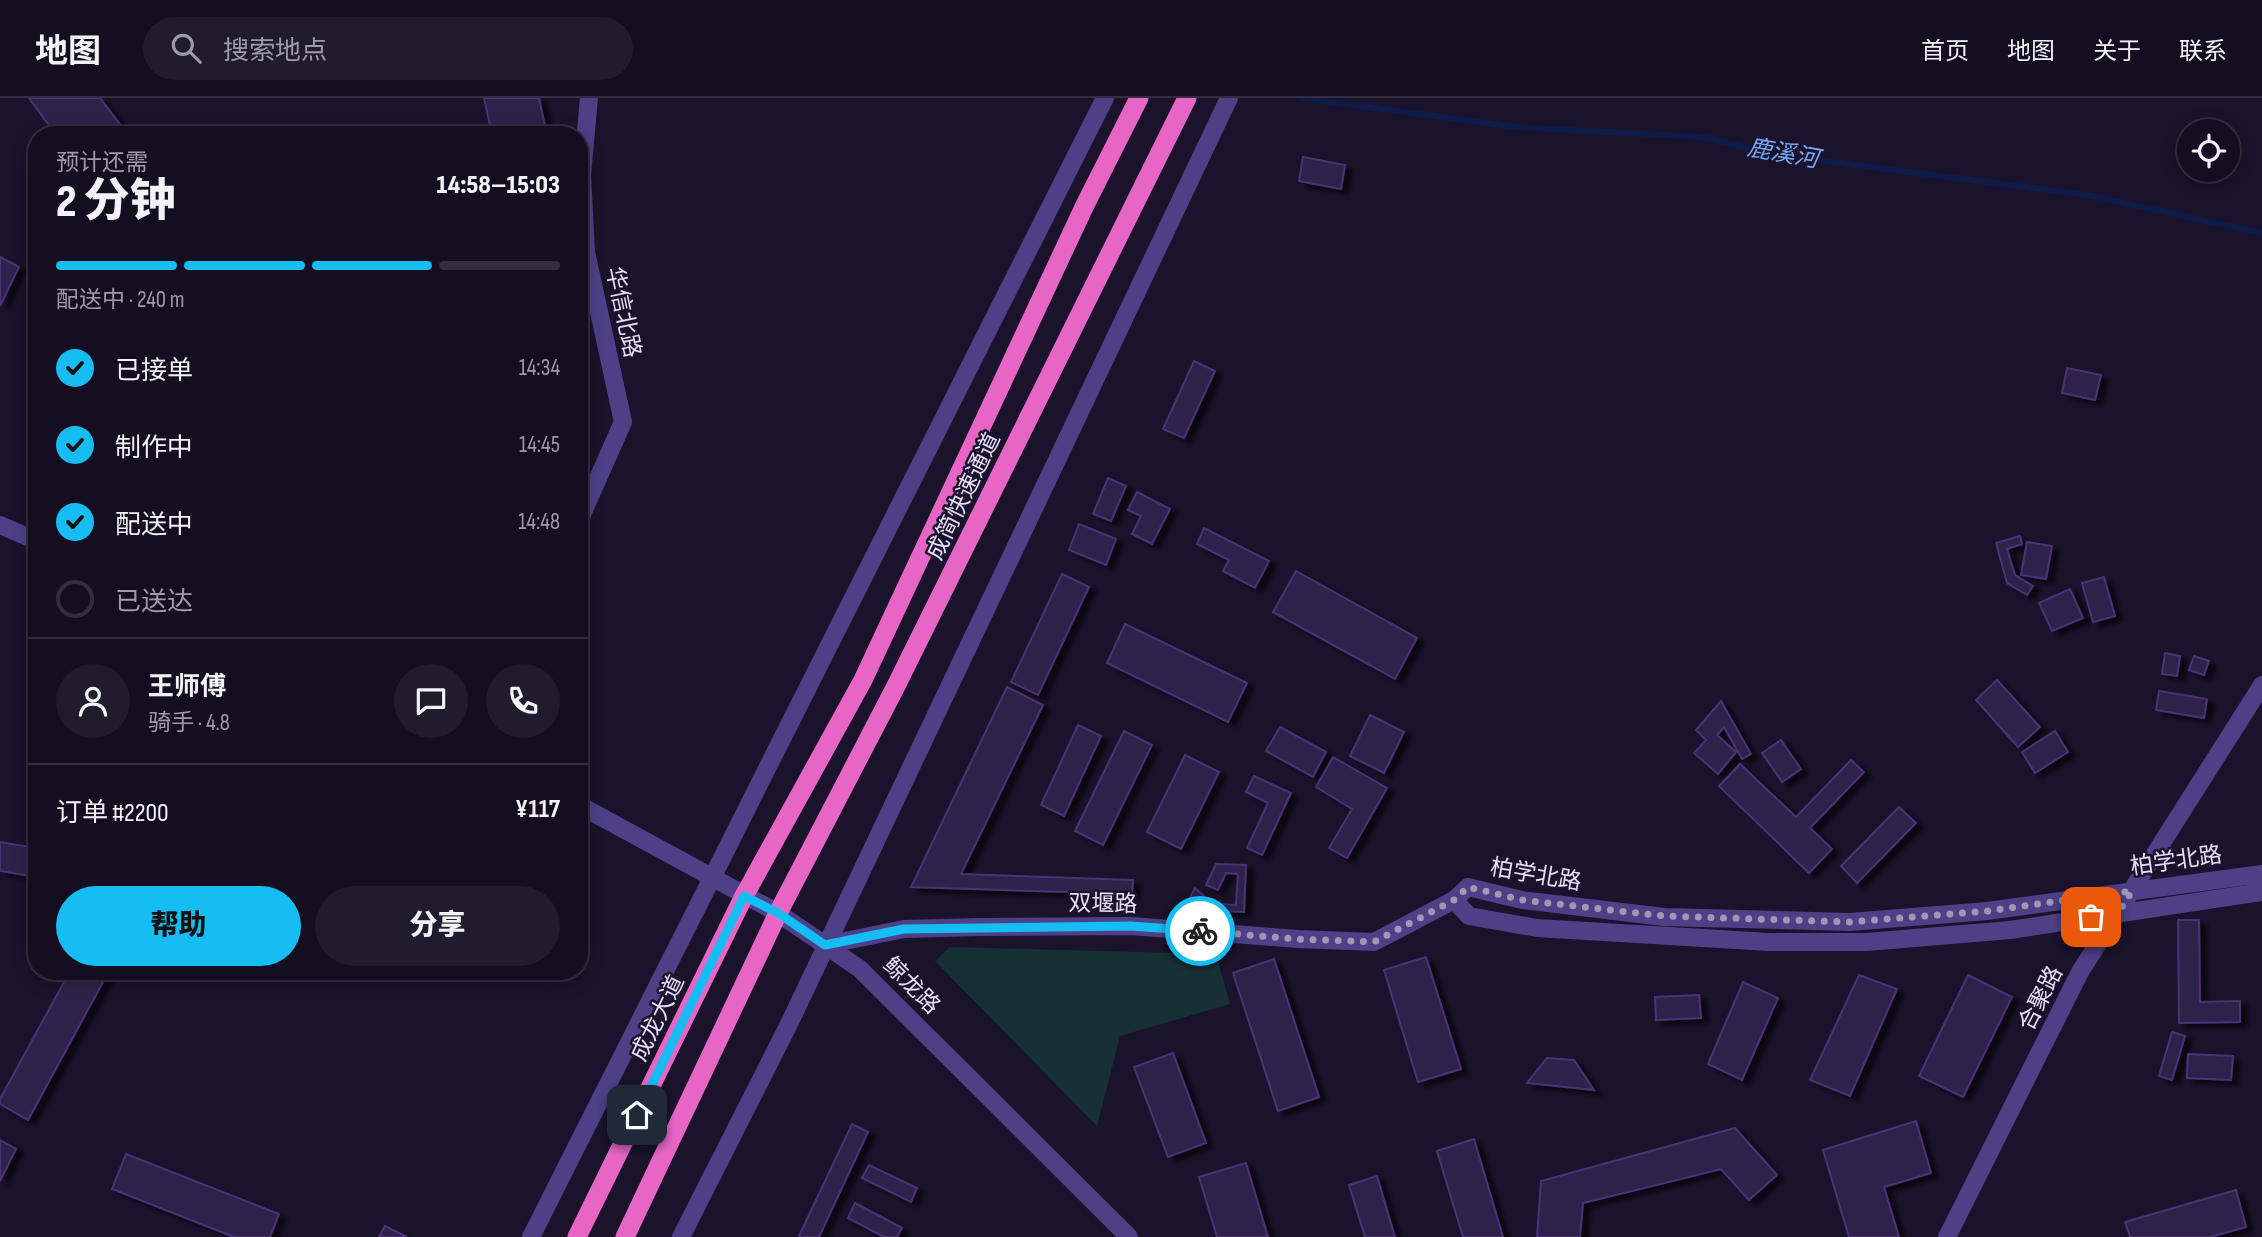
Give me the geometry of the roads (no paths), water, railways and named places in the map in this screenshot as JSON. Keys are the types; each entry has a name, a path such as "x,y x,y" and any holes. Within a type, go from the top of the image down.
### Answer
{"highway":[{"name":"成简快速通道","path":"744,896 863,680 1085,205 1139,98"},
{"name":"成简快速通道","path":"778,913 895,688 1187,98"},
{"name":"成龙大道","path":"577,1237 744,896"},
{"path":"625,1237 778,913"}],"street":[{"path":"531,1237 1105,98"},
{"path":"681,1237 789,1024 1229,98"},
{"name":"华信北路","path":"586,126 588,100"},
{"name":"华信北路","path":"588,261 623,422 588,502"},
{"path":"0,525 28,537"},
{"name":"合聚路","path":"1947,1237 2080,972 2262,685"},
{"name":"鲸龙路","path":"588,810 778,913 860,969 1129,1237"},
{"name":"柏学北路","path":"2262,874 1987,911 1850,922 1664,916 1522,900 1468,887 1454,900 1469,916 1537,928 1769,942 1867,942 1955,936 2262,892"},
{"name":"双堰路","path":"825,945 904,929 1131,926 1374,942 1454,900"}],"waterway":[{"name":"鹿溪河","path":"1301,98 1516,127 1704,137 1771,154 2087,195 2262,233"}]}
